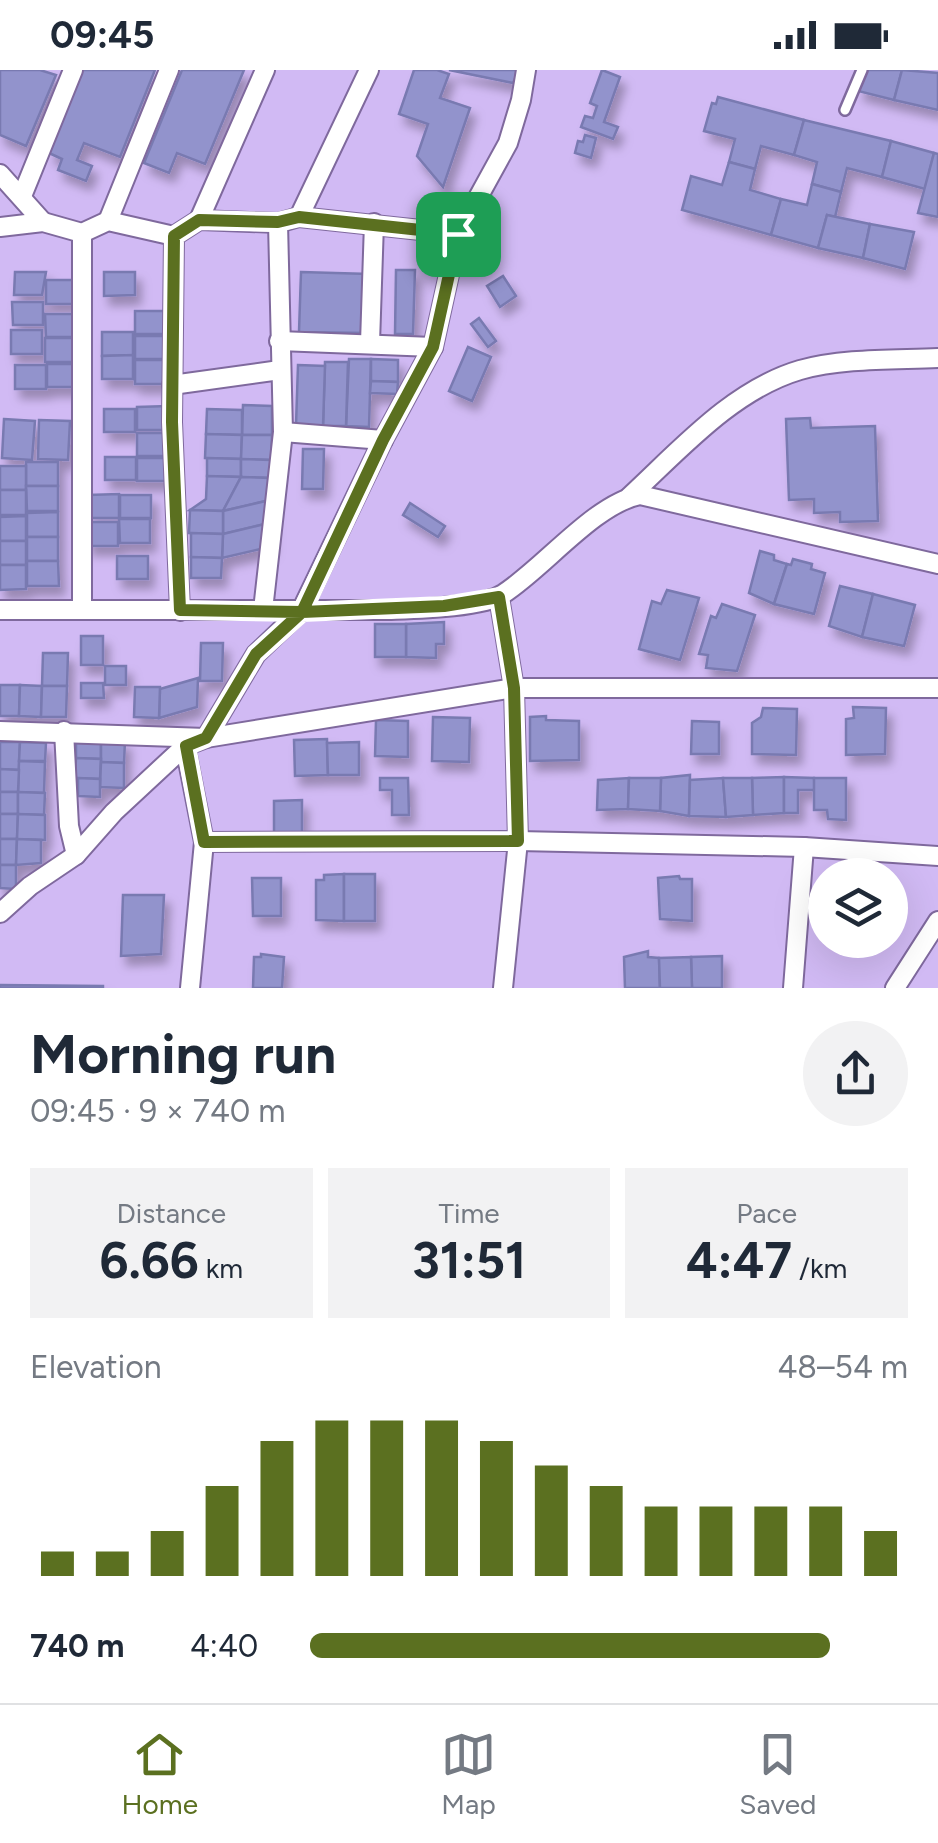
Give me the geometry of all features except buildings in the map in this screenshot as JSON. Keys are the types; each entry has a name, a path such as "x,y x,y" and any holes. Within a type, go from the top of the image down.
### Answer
{"street":[{"path":"22,196 73,70"},
{"path":"108,221 170,70"},
{"path":"0,228 44,222 82,233 108,221 174,236 199,220 265,70"},
{"path":"299,217 370,70"},
{"path":"0,914 30,886 76,855 114,812 186,746 206,738 256,654 302,612 383,440 433,347 458,234 508,143 522,100 526,70"},
{"path":"0,174 44,222"},
{"path":"199,220 278,222 299,217 458,234"},
{"path":"263,610 283,432 278,222"},
{"path":"370,342 374,223"},
{"path":"82,233 82,609"},
{"path":"174,236 172,385 180,610"},
{"path":"279,341 433,347"},
{"path":"0,610 302,612 425,608 499,597 614,504 628,498 753,390 801,370 938,358"},
{"path":"172,385 280,370"},
{"path":"283,432 383,440"},
{"path":"628,498 658,497 938,564"},
{"path":"499,597 514,688 518,841 503,988"},
{"path":"0,731 206,738 514,688 938,688"},
{"path":"64,731 69,826 76,855"},
{"path":"186,746 204,842 190,988"},
{"path":"204,842 518,841 804,846 938,856"},
{"path":"792,988 804,846"},
{"path":"896,988 938,920"}],"lane":[{"path":"845,110 862,70"}],"route":[{"path":"458,234 299,217 278,222 199,220 174,236 172,422 180,610 302,612 256,654 206,738 186,746 204,842 518,841 514,688 499,597 444,606 302,612 383,440 433,347 458,234"}]}
